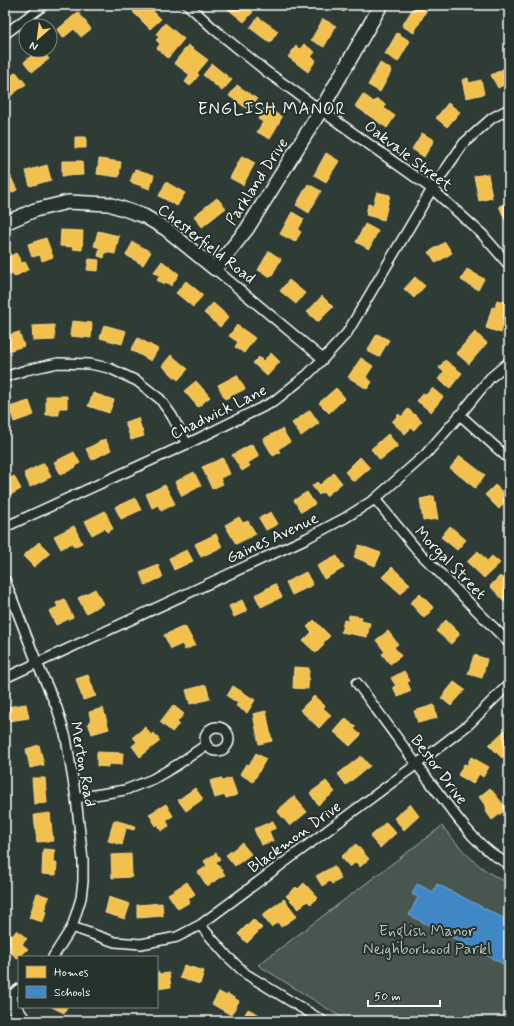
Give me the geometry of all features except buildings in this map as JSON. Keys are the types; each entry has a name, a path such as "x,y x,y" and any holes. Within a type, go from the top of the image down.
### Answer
{"street":[{"path":"5,34 44,5"},
{"name":"Oakvale Street","path":"188,5 214,29 267,72 432,189 482,234 509,265"},
{"name":"Parkland Drive","path":"215,269 247,229 321,110 381,5"},
{"name":"Chadwick Lane","path":"5,527 187,444 273,402 307,375 323,360 347,333 432,189 464,143 492,118 509,109"},
{"name":"Chesterfield Road","path":"5,222 35,210 68,202 109,204 144,216 166,229 323,360"},
{"name":"Gaines Avenue","path":"5,678 308,538 345,518 375,499 424,455 490,378 509,362"},
{"path":"5,378 26,370 58,363 90,364 109,368 137,381 160,399 172,416 187,444"},
{"path":"460,414 509,459"},
{"name":"Morgal Street","path":"375,499 417,550 509,642"},
{"name":"Merton Road","path":"5,580 37,663 57,708 66,738 76,798 84,860 81,898 72,927 54,956"},
{"name":"Bestor Drive","path":"357,683 472,836 499,859 509,864"},
{"name":"Blackmon Drive","path":"72,927 115,942 141,944 177,937 200,924 417,764 468,725 509,684"},
{"path":"76,798 125,790 153,779 206,745"},
{"path":"200,924 227,956 246,974 323,1021"},
{"path":"18,990 6,996 24,1021"}],"green space":[{"name":"English Manor Neighborhood Parkl","path":"442,826 456,843 480,866 489,873 509,883 509,1021 347,1021 258,965"}],"district":[{"name":"ENGLISH MANOR","path":"272,108"}]}
